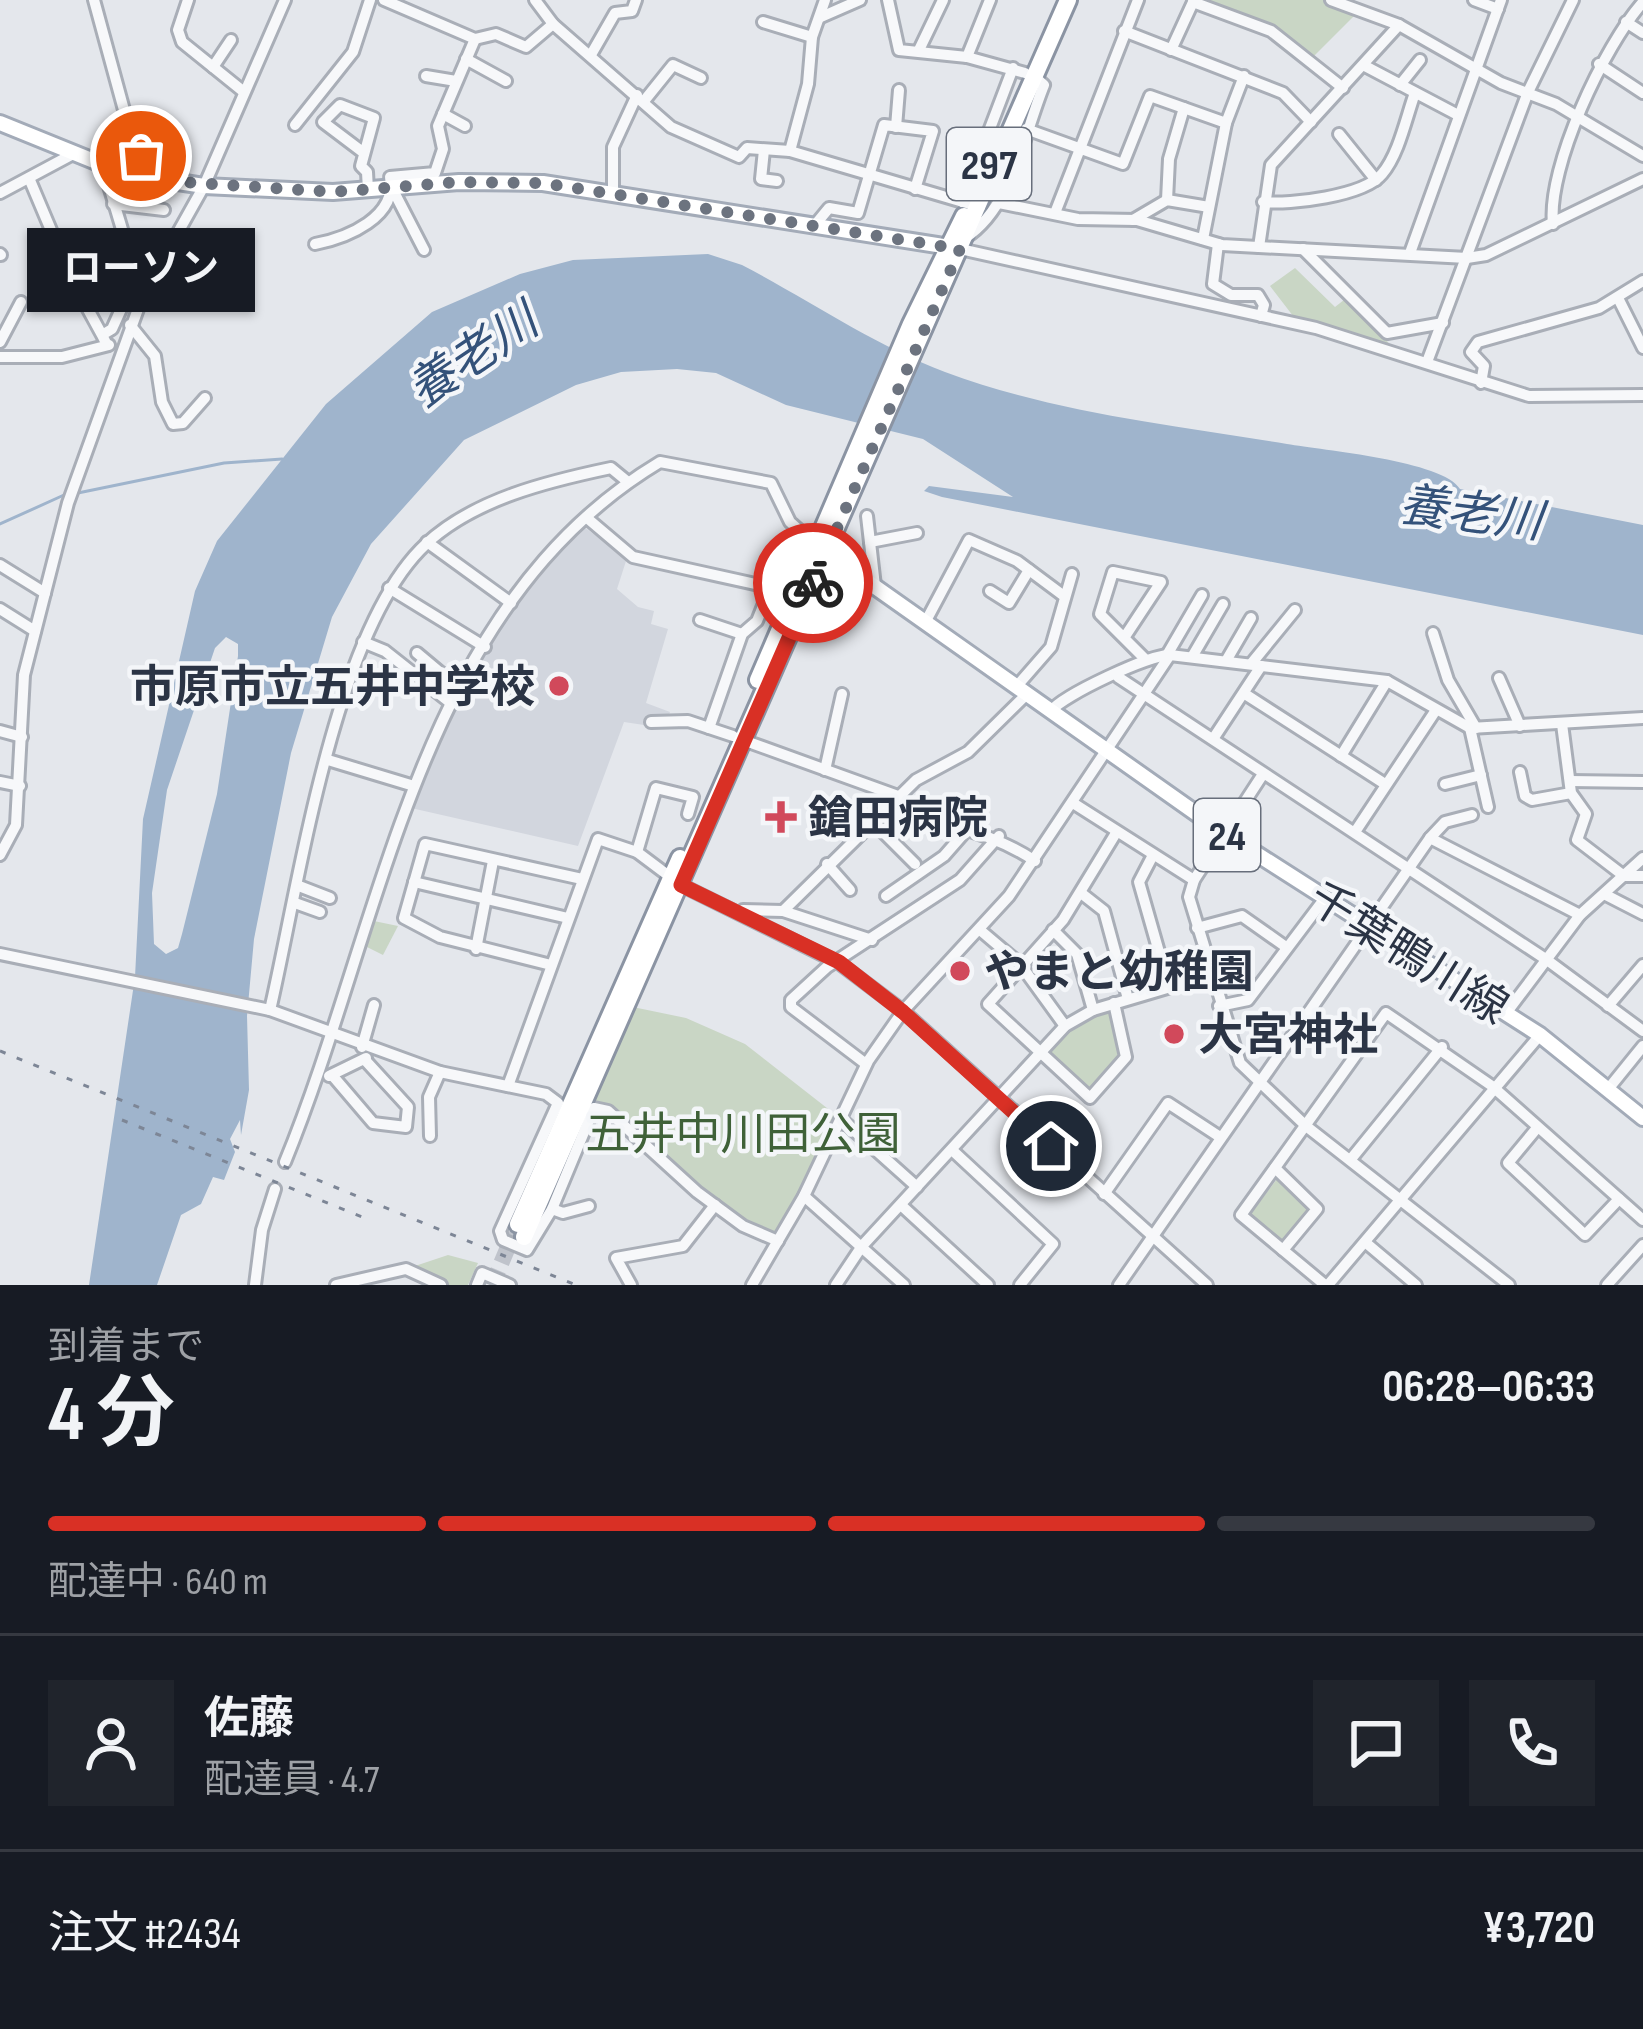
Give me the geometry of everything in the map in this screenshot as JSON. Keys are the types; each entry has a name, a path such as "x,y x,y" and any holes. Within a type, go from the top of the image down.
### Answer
{"highway":[{"name":"297","path":"519,1235 958,244 1056,0"},
{"name":"297","path":"1024,73 1068,0"},
{"name":"297","path":"738,738 796,593 821,549"}],"main road":[{"path":"0,123 103,166 152,180 204,187 368,190 501,181 613,192 958,244"},
{"name":"千葉鴨川線","path":"821,549 1224,833 1507,1012 1643,1118"}],"street":[{"path":"188,0 178,30 182,42 244,92"},
{"path":"0,854 20,786 24,675 68,502 130,326 204,187 285,0"},
{"path":"295,125 353,52 370,0"},
{"path":"383,0 475,39 496,34 526,47 553,24"},
{"path":"592,53 614,13 632,10 636,0"},
{"path":"790,152 808,84 812,37 825,0"},
{"path":"821,17 860,0"},
{"path":"888,0 899,50 967,57 1024,73 1044,85 999,203 984,226 958,244"},
{"path":"919,50 943,0"},
{"path":"967,57 990,0"},
{"path":"1055,213 1138,0"},
{"path":"1409,254 1500,5 1474,0"},
{"path":"1427,362 1528,92 1573,0"},
{"path":"97,1 130,132 152,180"},
{"path":"1171,50 1193,1 1271,31 1342,88"},
{"path":"1338,1 1399,25 1476,70 1581,117 1643,156"},
{"path":"539,2 553,24 592,53 671,127 739,157 747,148 790,152 971,205"},
{"path":"1552,224 1550,195 1599,64 1643,2"},
{"path":"763,22 812,37"},
{"path":"1626,22 1643,33"},
{"path":"1258,247 1271,165 1399,25"},
{"path":"1124,32 1283,93 1311,122"},
{"path":"424,250 390,177 435,173 443,149 438,126 475,39"},
{"path":"213,67 231,40"},
{"path":"466,59 506,81"},
{"path":"1400,85 1420,60"},
{"path":"613,192 614,147 640,98 673,64 701,78"},
{"path":"1599,64 1643,93"},
{"path":"1365,66 1458,116"},
{"path":"426,76 456,81"},
{"path":"1203,239 1226,123 1244,76"},
{"path":"896,127 899,90"},
{"path":"1263,202 1294,205 1376,180 1386,170 1415,93"},
{"path":"1027,129 1123,164 1150,96 1226,123"},
{"path":"364,153 323,122 340,105 374,118 361,166 367,172 368,190"},
{"path":"1167,200 1168,159 1184,108"},
{"path":"443,114 465,125"},
{"path":"815,225 829,208 858,213 884,125 932,131 915,189"},
{"path":"1339,134 1376,180"},
{"path":"764,150 761,179 777,181"},
{"path":"0,193 73,154"},
{"path":"103,166 127,246 166,252"},
{"path":"29,178 56,242"},
{"path":"999,203 1133,220 1217,244 1467,258 1486,255 1643,179"},
{"path":"315,244 346,238 381,212 392,188"},
{"path":"1133,220 1167,200 1209,207"},
{"path":"113,204 164,210"},
{"path":"958,244 1261,316 1529,396 1643,395"},
{"path":"1217,244 1214,284 1223,293 1258,295 1264,305 1261,316"},
{"path":"103,248 125,298 104,340 65,267 103,248"},
{"path":"1303,249 1387,333 1442,323"},
{"path":"1481,383 1484,366 1471,352 1478,342 1618,298 1643,281"},
{"path":"1618,298 1643,348"},
{"path":"2,330 21,302"},
{"path":"130,326 155,356 162,402 173,424 183,423 205,398"},
{"path":"0,357 62,357 104,340 124,343"},
{"path":"285,1162 414,786 460,689 512,603 556,543 628,482 660,462 771,483 790,522 821,549"},
{"path":"270,1010 328,760 363,642 389,588 428,542 503,499 554,480 611,468 628,482"},
{"path":"867,516 875,586"},
{"path":"587,518 634,557 796,593"},
{"path":"869,542 917,533"},
{"path":"927,620 970,540 1029,570 1064,596"},
{"path":"428,542 512,603"},
{"path":"0,565 45,593"},
{"path":"990,591 1009,603 1029,570"},
{"path":"1124,638 1161,582 1112,572 1100,614 1124,638 1146,660"},
{"path":"783,911 916,780 968,752 1022,690 1051,647 1072,574"},
{"path":"709,728 742,634 757,621 771,586"},
{"path":"389,588 485,647"},
{"path":"752,1285 804,1196 866,1064 903,1012 980,930 1035,860 1110,752 1202,595"},
{"path":"1192,657 1223,604"},
{"path":"0,609 35,631"},
{"path":"1213,739 1295,610"},
{"path":"1226,661 1250,617"},
{"path":"700,620 742,634"},
{"path":"1433,633 1448,680 1473,728 1488,807"},
{"path":"363,642 386,651 452,704"},
{"path":"417,653 460,689"},
{"path":"1051,711 1062,699 1146,660 1168,655 1387,681 1473,728 1643,718"},
{"path":"1118,676 1547,960 1643,1031"},
{"path":"1499,678 1520,726"},
{"path":"1341,756 1387,681"},
{"path":"825,770 842,694"},
{"path":"1245,694 1385,784"},
{"path":"1355,832 1436,710"},
{"path":"651,722 709,728 738,738 825,770 965,832 999,836 1035,860"},
{"path":"1562,724 1570,787 1586,814 1577,840 1624,876 1643,875"},
{"path":"0,730 22,737"},
{"path":"328,760 414,786"},
{"path":"1520,772 1525,796 1532,800 1570,787 1643,782"},
{"path":"1263,774 1194,880 1190,897 1233,1052 1258,1084 1306,1126 1509,1285"},
{"path":"1445,784 1481,775"},
{"path":"0,782 20,786"},
{"path":"637,852 656,788 693,797 688,814"},
{"path":"1073,803 1194,880"},
{"path":"1119,1285 1430,838 1445,822 1472,815"},
{"path":"874,823 915,864"},
{"path":"886,896 944,856 965,832"},
{"path":"1114,1003 1126,1057 1090,1098 988,1004 1082,893 1116,833"},
{"path":"866,1064 791,1007 791,1000 826,967 961,880 999,836"},
{"path":"1430,838 1580,915"},
{"path":"508,1085 598,839 637,852 676,882 839,962 903,1012 1207,1285"},
{"path":"551,965 476,949 404,917 425,844 582,879"},
{"path":"1152,857 1139,882 1169,987"},
{"path":"1507,1012 1580,915 1643,858"},
{"path":"476,949 493,861"},
{"path":"827,865 850,890"},
{"path":"414,883 568,919"},
{"path":"299,886 330,898"},
{"path":"1082,893 1103,911 1128,999"},
{"path":"1606,895 1643,914"},
{"path":"1219,1006 1248,1000 1325,898"},
{"path":"295,903 320,912"},
{"path":"735,910 783,911 872,940"},
{"path":"1197,928 1242,916 1286,947"},
{"path":"980,930 1020,964 1065,1026"},
{"path":"1053,930 1077,954 1093,1010"},
{"path":"0,954 270,1010 330,1032 366,1052 546,1094 558,1103 500,1231 503,1240 527,1250 534,1248 593,1108 608,1111 743,1226 778,1241"},
{"path":"1609,1006 1643,964"},
{"path":"836,1285 862,1246 1065,1026 1093,1010 1211,975"},
{"path":"315,1080 332,1075 366,1052 374,1005"},
{"path":"1540,1035 1492,1086 1327,1285 1241,1215 1386,1013 1442,1047 1492,1086 1643,1220"},
{"path":"1609,1088 1643,1046"},
{"path":"1351,1159 1442,1047"},
{"path":"332,1075 373,1123 406,1127 408,1107 366,1052"},
{"path":"430,1136 428,1097 440,1072"},
{"path":"1104,1194 1168,1102 1220,1137"},
{"path":"841,1119 917,1187"},
{"path":"1537,1128 1508,1163 1585,1235 1619,1199"},
{"path":"952,1150 1053,1244 1020,1285"},
{"path":"1275,1168 1317,1209 1283,1250"},
{"path":"255,1285 262,1230 275,1189"},
{"path":"804,1196 904,1285"},
{"path":"552,1209 562,1214 589,1205"},
{"path":"631,1285 616,1258 683,1246 715,1205"},
{"path":"902,1206 988,1285"},
{"path":"1365,1242 1416,1285"},
{"path":"1607,1285 1643,1245"},
{"path":"336,1285 406,1269 421,1281 441,1285"},
{"path":"477,1285 482,1273 509,1285"}],"shaded area":[{"name":"市原市立五井中学校","path":"584,527 627,558 617,589 638,607 654,611 651,624 668,629 646,703 670,712 664,728 624,722 578,846 411,808 438,733 513,606 558,544"}],"green space":[{"path":"1194,0 1332,0 1360,10 1310,60 1287,41"},
{"path":"1295,268 1335,307 1349,296 1397,353 1300,325 1270,286"},
{"path":"369,920 398,926 383,955 361,944"},
{"name":"五井中川田公園","path":"628,1006 686,1018 745,1044 841,1119 778,1241 743,1226 608,1111 584,1102"},
{"path":"1108,1011 1122,1055 1091,1088 1085,1087 1049,1053 1070,1030"},
{"path":"1280,1175 1312,1209 1283,1243 1249,1216"},
{"path":"448,1255 478,1263 468,1285 440,1285 406,1269"}],"water":[{"name":"養老川","path":"708,254 742,265 893,349 987,386 1114,416 1381,458 1431,471 1460,489 1643,525 1643,635 942,497 924,491 929,486 1013,497 923,439 786,405 716,373 621,372 576,385 464,440 371,544 332,617 291,753 254,939 247,1016 249,1090 241,1135 240,1120 230,1139 235,1152 224,1180 213,1177 201,1204 181,1215 157,1285 89,1285 135,977 143,819 195,591 217,541 326,404 432,312 520,274 573,260","holes":["226,637 238,644 217,794 178,948 166,954 154,944 152,893 167,790 215,648"]}],"waterway":[{"path":"73,494 224,463 282,459"},
{"path":"0,524 64,495"}],"tunnel":[{"path":"492,1285 514,1233"}],"railway":[{"path":"0,1051 576,1285"},
{"path":"122,1120 372,1221"}],"way so far":[{"path":"141,156 152,180 204,187 333,192 459,182 543,183 960,249 813,583"}],"place":[{"name":"ローソン","path":"141,156"},
{"name":"市原市立五井中学校","path":"559,686"},
{"name":"鎗田病院","path":"781,817"},
{"name":"やまと幼稚園","path":"960,971"},
{"name":"大宮神社","path":"1174,1034"}],"route":[{"path":"813,583 681,885 839,962 903,1012 1051,1146"}]}
